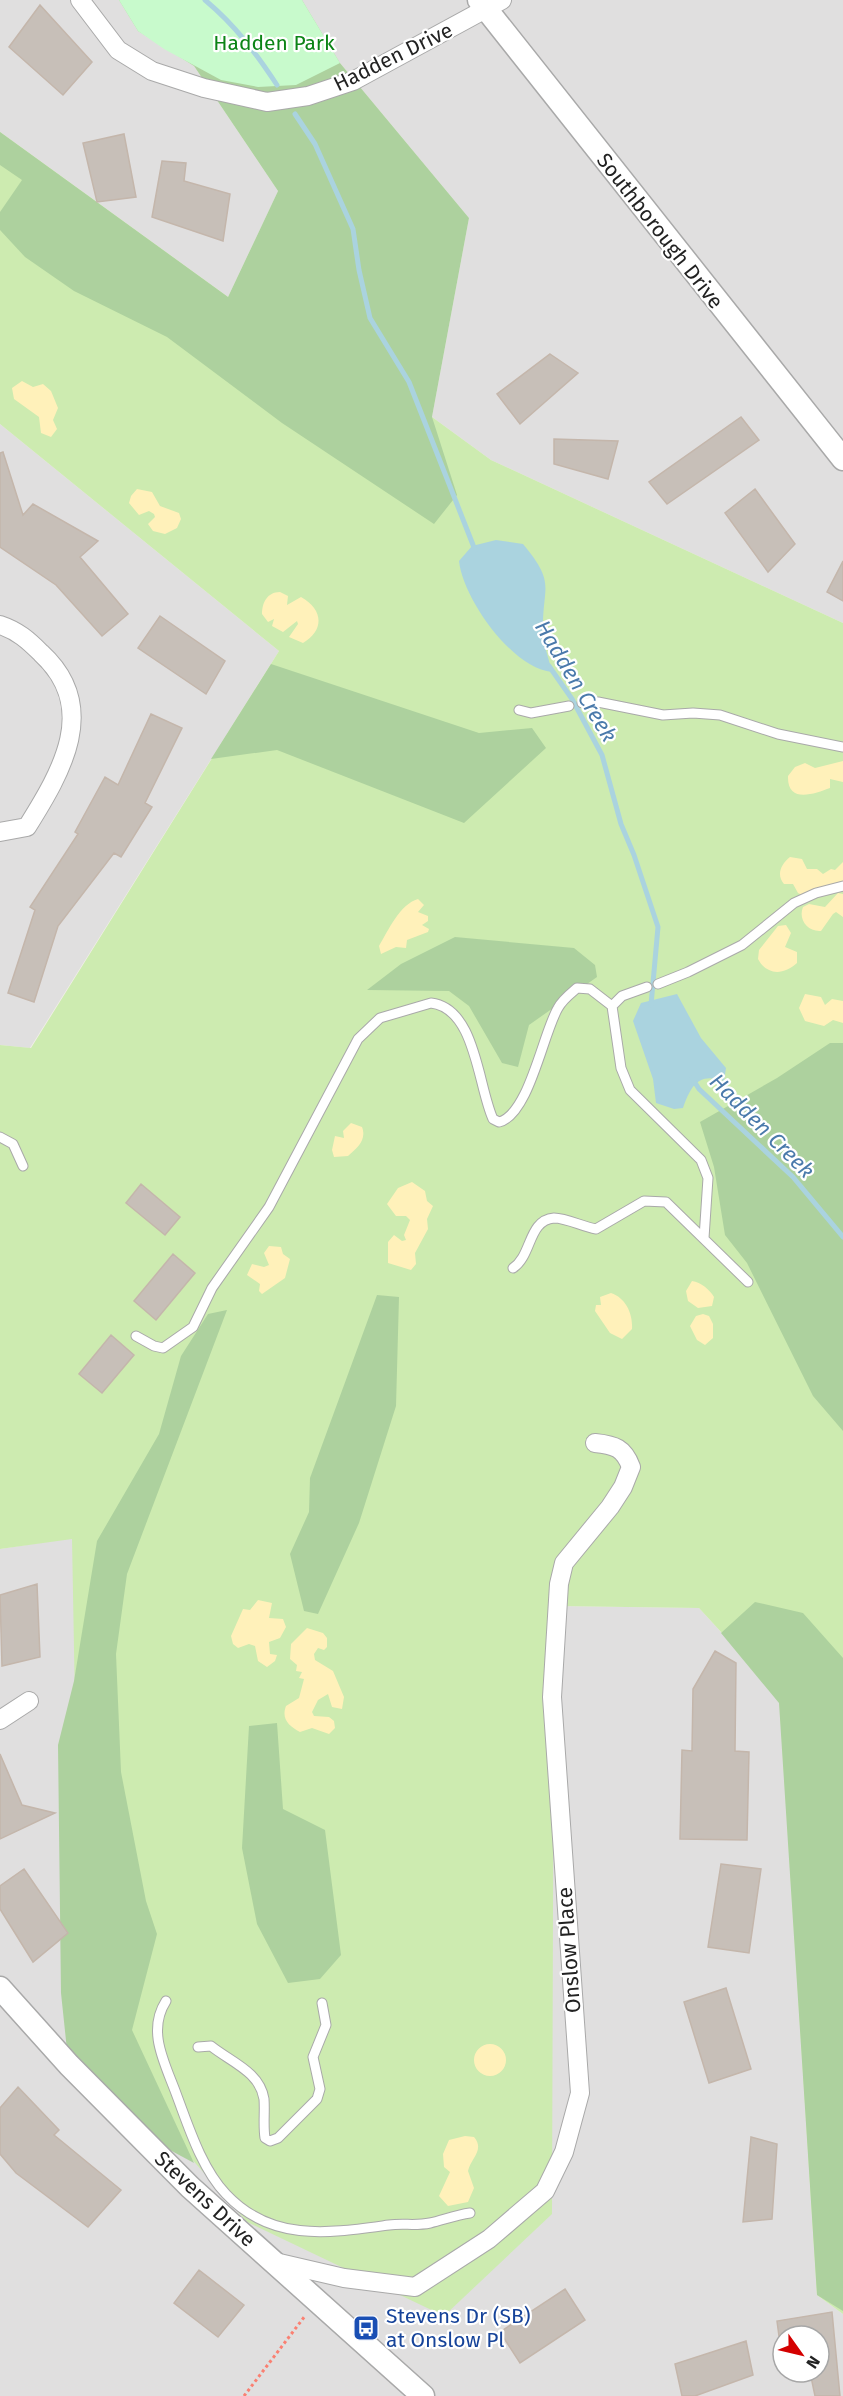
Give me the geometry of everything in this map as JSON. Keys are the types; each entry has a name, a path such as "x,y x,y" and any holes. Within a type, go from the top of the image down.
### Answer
{"street":[{"name":"Hadden Drive","path":"80,0 118,50 152,71 204,88 267,102 308,96 353,81 489,3"},
{"name":"Southborough Drive","path":"489,3 843,459"},
{"path":"0,625 18,631 58,668 70,694 72,735 54,784 27,826 0,832"},
{"name":"Onslow Place","path":"273,2261 344,2278 415,2287 489,2240 545,2191 564,2152 580,2093 552,1698 559,1584 564,1563 610,1507 623,1487 631,1467 626,1454 615,1445 596,1443"},
{"path":"0,1720 29,1701"},
{"name":"Stevens Drive","path":"0,1988 69,2065 190,2187 423,2396"}],"lane":[{"path":"582,703 598,702 663,715 693,713 720,715 778,734 843,747"},
{"path":"519,710 531,713 569,706"},
{"path":"658,984 742,945 794,903 816,893 843,886"},
{"path":"612,1006 622,996 646,987"},
{"path":"136,1336 154,1347 163,1348 193,1327 213,1288 269,1207 353,1046 380,1018 431,1003 453,1013 463,1025 481,1074 491,1116 499,1122 512,1113 528,1090 532,1071 557,1009 567,997 577,988 590,988 612,1006 621,1068 630,1090 649,1112 700,1160 705,1169 708,1190 704,1238"},
{"path":"0,1137 13,1144 23,1166"},
{"path":"513,1268 525,1255 534,1231 548,1220 557,1218 596,1229 650,1200 666,1202 748,1282"},
{"path":"165,2001 157,2026 158,2048 201,2152 220,2186 242,2208 258,2219 295,2231 319,2234 432,2223 470,2213"},
{"path":"198,2047 211,2046 250,2073 259,2085 264,2098 265,2138 270,2141 278,2138 317,2099 320,2089 313,2057 326,2025 322,2002"}],"path":[{"path":"244,2396 317,2302"}],"shaded area":[{"path":"0,0 119,0 138,31 194,66 278,191 228,297 0,132"},
{"path":"302,0 843,0 843,623 491,460 432,417 469,218 340,63"},
{"path":"0,424 279,651 30,1048 0,1045"},
{"path":"72,1538 554,1606 699,1608 779,1695 817,2295 843,2314 843,2396 0,2396 0,1549"}],"green space":[{"path":"119,0 302,0 340,63 469,218 432,417 457,495 434,524 282,423 167,337 74,291 25,257 0,230 0,212 22,180 0,165 0,132 228,297 278,191 194,66 138,31"},
{"name":"Hadden Park","path":"119,0 302,0 340,63 296,85 258,87 221,80 164,49 138,31"},
{"path":"0,132 228,297 432,417 491,460 843,623 843,2314 817,2295 779,1695 699,1608 554,1606 552,2214 444,2316 247,2222 81,2033 72,1539 0,1549 0,1045 31,1048 279,651 0,424"},
{"path":"271,664 479,733 532,728 546,748 464,823 277,750 211,759"},
{"path":"455,937 574,948 595,965 597,977 529,1025 518,1067 502,1063 469,1006 449,991 367,990 401,964"},
{"path":"830,1043 843,1043 843,1431 813,1396 747,1263 725,1235 714,1167 700,1122 777,1078"},
{"path":"377,1295 399,1297 396,1406 359,1523 318,1614 304,1611 290,1554 309,1512 310,1478"},
{"path":"227,1310 127,1574 116,1654 121,1772 146,1901 157,1934 132,2030 194,2163 168,2149 67,2050 61,1993 58,1745 74,1681 97,1541 159,1434 181,1356 208,1314"},
{"path":"755,1602 803,1613 843,1658 843,2311 817,2295 779,1703 721,1633"},
{"path":"277,1723 283,1809 325,1830 341,1955 320,1979 288,1983 257,1924 242,1848 249,1726"}],"sand":[{"path":"22,381 33,387 43,384 51,391 58,408 53,420 57,429 51,437 41,433 39,417 14,399 12,388"},
{"path":"137,489 152,492 160,506 179,513 181,519 177,528 165,534 153,531 148,524 155,517 154,514 149,511 139,515 129,503"},
{"path":"275,592 288,596 287,605 301,597 314,607 317,613 318,626 310,638 303,643 289,637 298,624 297,621 283,632 272,626 274,619 268,622 262,614 266,599"},
{"path":"843,761 843,782 830,779 830,788 817,793 803,795 792,791 788,776 795,767 805,763 815,768"},
{"path":"790,857 802,859 807,869 817,869 823,874 831,869 835,870 843,862 843,882 802,895 798,893 793,884 784,884 780,877 782,866"},
{"path":"838,893 843,894 843,917 836,912 821,931 808,927 802,916 803,907 809,904 825,907"},
{"path":"418,899 424,905 418,912 428,916 428,921 422,925 429,929 428,932 407,940 406,948 396,947 381,954 379,946 395,919 406,906"},
{"path":"786,925 791,933 785,947 797,952 797,963 787,970 771,971 758,959 759,950 778,926"},
{"path":"805,994 821,997 825,1005 832,999 843,1001 843,1023 833,1020 824,1026 805,1021 799,1008"},
{"path":"351,1123 362,1127 362,1140 348,1156 334,1157 332,1150 335,1136 344,1138 343,1131"},
{"path":"412,1182 425,1191 427,1201 433,1206 427,1219 428,1229 415,1253 416,1264 411,1270 388,1263 388,1242 394,1235 402,1241 406,1240 404,1235 410,1220 406,1216 396,1216 387,1204 398,1188"},
{"path":"269,1246 281,1247 283,1254 290,1259 285,1278 262,1294 259,1291 260,1284 247,1275 252,1264 264,1267 269,1265 264,1253"},
{"path":"692,1281 702,1285 712,1294 714,1297 712,1306 698,1308 688,1301 686,1291"},
{"path":"611,1293 628,1307 631,1318 632,1329 622,1339 610,1333 595,1311 596,1305 601,1305 600,1297"},
{"path":"703,1314 709,1316 713,1324 713,1338 705,1345 697,1340 690,1326 696,1316"},
{"path":"258,1600 272,1603 269,1618 283,1619 286,1627 280,1638 269,1642 270,1654 277,1655 275,1661 267,1667 258,1661 255,1646 249,1644 238,1648 233,1644 231,1636 243,1609 250,1610"},
{"path":"307,1628 323,1633 327,1638 327,1647 324,1650 318,1648 314,1654 315,1660 333,1671 344,1697 342,1709 332,1707 328,1694 318,1700 312,1712 314,1716 329,1717 334,1721 335,1728 329,1734 312,1728 300,1732 289,1725 285,1718 286,1706 299,1698 304,1679 299,1678 302,1672 296,1671 297,1665 290,1659 291,1644"},
{"path":"490,2044 501,2049 506,2060 501,2071 490,2076 479,2071 474,2060 479,2049"},
{"path":"465,2136 474,2137 478,2146 468,2171 474,2188 468,2202 448,2206 439,2196 450,2172 444,2167 443,2154 449,2140"}],"water":[{"path":"496,540 523,544 544,577 543,636 552,672 537,668 506,646 492,630 470,594 459,561 472,546"},
{"path":"677,994 701,1038 726,1068 724,1081 708,1078 702,1080 693,1087 683,1108 674,1109 656,1103 653,1079 633,1021 641,1003"}],"building":[{"path":"40,5 92,62 63,95 9,47"},
{"path":"124,134 136,197 97,202 83,143"},
{"path":"162,161 186,163 184,181 230,194 223,241 152,217"},
{"path":"550,354 578,373 520,424 497,394"},
{"path":"741,417 759,440 667,504 649,482"},
{"path":"554,439 618,441 608,479 554,464"},
{"path":"3,452 23,515 33,504 98,541 80,557 128,614 102,636 56,585 0,547 0,453"},
{"path":"755,489 795,544 768,572 725,513"},
{"path":"843,561 843,601 827,592"},
{"path":"160,616 225,661 206,694 138,648"},
{"path":"151,714 182,728 145,803 152,807 121,857 114,853 58,926 34,1002 8,993 35,910 30,907 78,834 75,832 105,777 118,785"},
{"path":"141,1184 180,1217 165,1235 126,1203"},
{"path":"173,1254 195,1273 156,1320 134,1301"},
{"path":"111,1335 134,1355 102,1393 79,1374"},
{"path":"37,1584 40,1657 2,1666 0,1595"},
{"path":"715,1651 736,1663 735,1751 749,1752 747,1840 680,1839 682,1750 692,1751 693,1689"},
{"path":"0,1754 22,1805 55,1813 0,1839"},
{"path":"721,1864 761,1869 749,1953 708,1947"},
{"path":"24,1869 68,1933 33,1962 0,1909 0,1886"},
{"path":"726,1988 751,2069 709,2083 684,2002"},
{"path":"18,2087 59,2130 54,2135 121,2190 88,2227 16,2173 0,2154 0,2108"},
{"path":"751,2137 777,2144 772,2219 743,2222"},
{"path":"199,2270 244,2305 218,2337 174,2303"},
{"path":"565,2289 585,2320 520,2363 500,2332"},
{"path":"832,2312 840,2396 815,2396 812,2384 831,2384 831,2324 777,2324 777,2321"},
{"path":"746,2341 753,2375 695,2396 682,2396 675,2364"}],"waterway":[{"name":"Hadden Creek","path":"205,0 244,40 277,85"},
{"name":"Hadden Creek","path":"295,114 315,144 353,229 370,318 409,382 475,550"},
{"name":"Hadden Creek","path":"549,666 572,699 602,755 621,824 658,927 651,1005"},
{"name":"Hadden Creek","path":"692,1078 699,1089 793,1177 843,1237"}],"place":[{"name":"Stevens Dr (SB) at Onslow Pl","path":"366,2328"}]}
